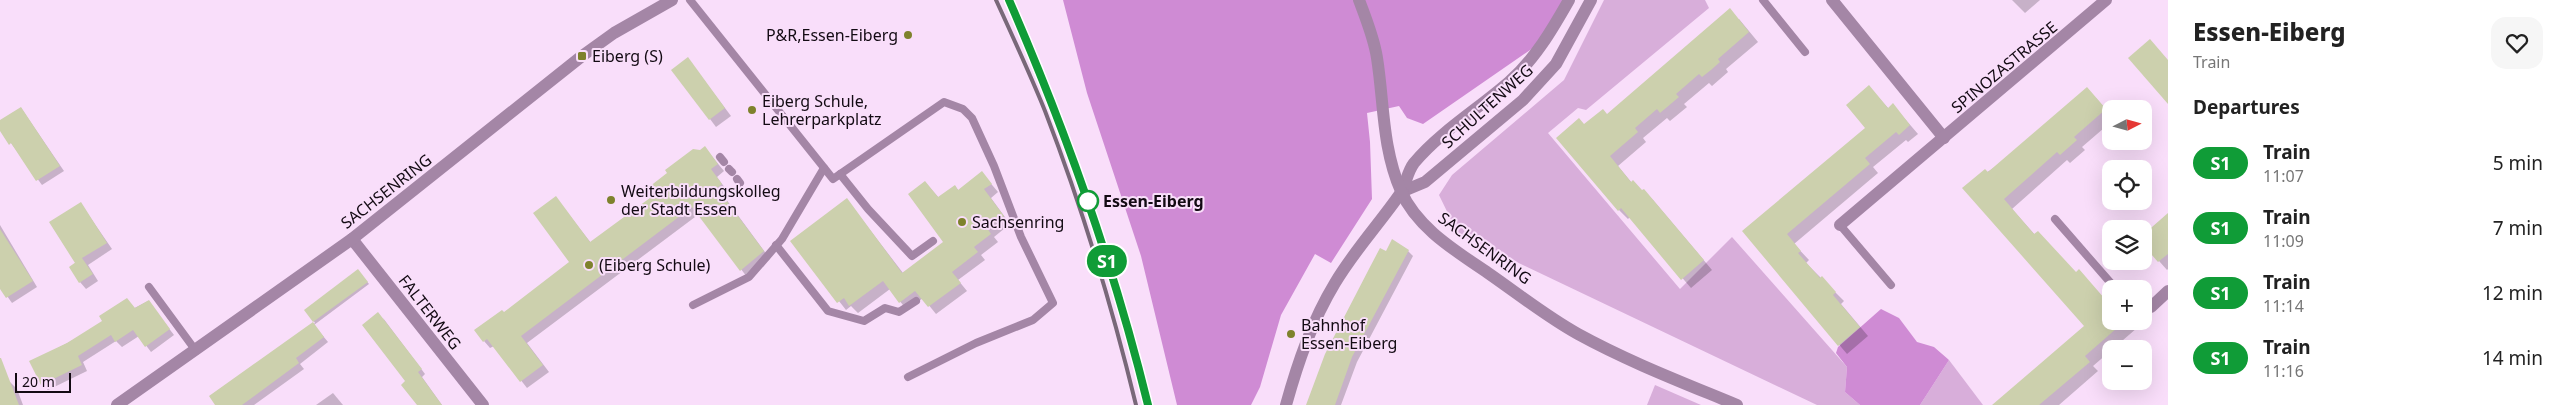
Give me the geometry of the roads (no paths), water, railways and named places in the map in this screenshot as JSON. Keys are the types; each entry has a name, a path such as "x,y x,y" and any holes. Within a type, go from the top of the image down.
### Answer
{"street":[{"name":"SACHSENRING","path":"116,405 352,239 582,56 614,33 672,0"},
{"name":"SACHSENRING","path":"1359,0 1370,28 1377,57 1386,140 1392,167 1401,192 1422,222 1448,246 1577,334 1644,366 1737,405"},
{"name":"SCHULTENWEG","path":"1286,405 1296,367 1314,323 1336,282 1371,230 1401,192 1413,164 1432,145 1511,81 1543,45 1569,0"},
{"name":"SCHULTENWEG","path":"1401,192 1425,182 1523,100 1556,64 1591,0"},
{"name":"SPINOZASTRASSE","path":"1840,226 2106,0"},
{"path":"1838,2 1944,138"},
{"name":"FALTERWEG","path":"352,239 483,405"},
{"path":"2152,306 2168,291"}],"lane":[{"path":"690,0 833,179 944,102 963,108 976,126 1021,237 1053,303 1033,320 976,343 908,378"},
{"path":"1764,0 1805,52"},
{"path":"693,305 748,278 776,245 824,168"},
{"path":"840,174 868,209 912,256 933,241"},
{"path":"2055,219 2108,280"},
{"name":"SPINOZASTRASSE","path":"1840,226 1891,285"},
{"path":"776,245 828,311 864,321 885,308 899,312 916,301"},
{"path":"149,288 196,350"}],"railway":[{"path":"996,0 1045,111 1084,220 1117,331 1136,405"},
{"path":"1009,0 1050,99 1087,200 1120,302 1148,405"}],"train":[{"name":"S1","path":"1009,0 1060,123 1080,179 1116,288 1148,405"}],"place":[{"name":"P&R,Essen-Eiberg","path":"908,35"},
{"name":"Eiberg (S)","path":"582,56"},
{"name":"Eiberg Schule, Lehrerparkplatz","path":"752,110"},
{"name":"Weiterbildungskolleg der Stadt Essen","path":"611,200"},
{"name":"Essen-Eiberg","path":"1088,201"},
{"name":"Sachsenring","path":"962,222"},
{"name":"(Eiberg Schule)","path":"589,265"},
{"name":"Bahnhof Essen-Eiberg","path":"1291,334"}]}
